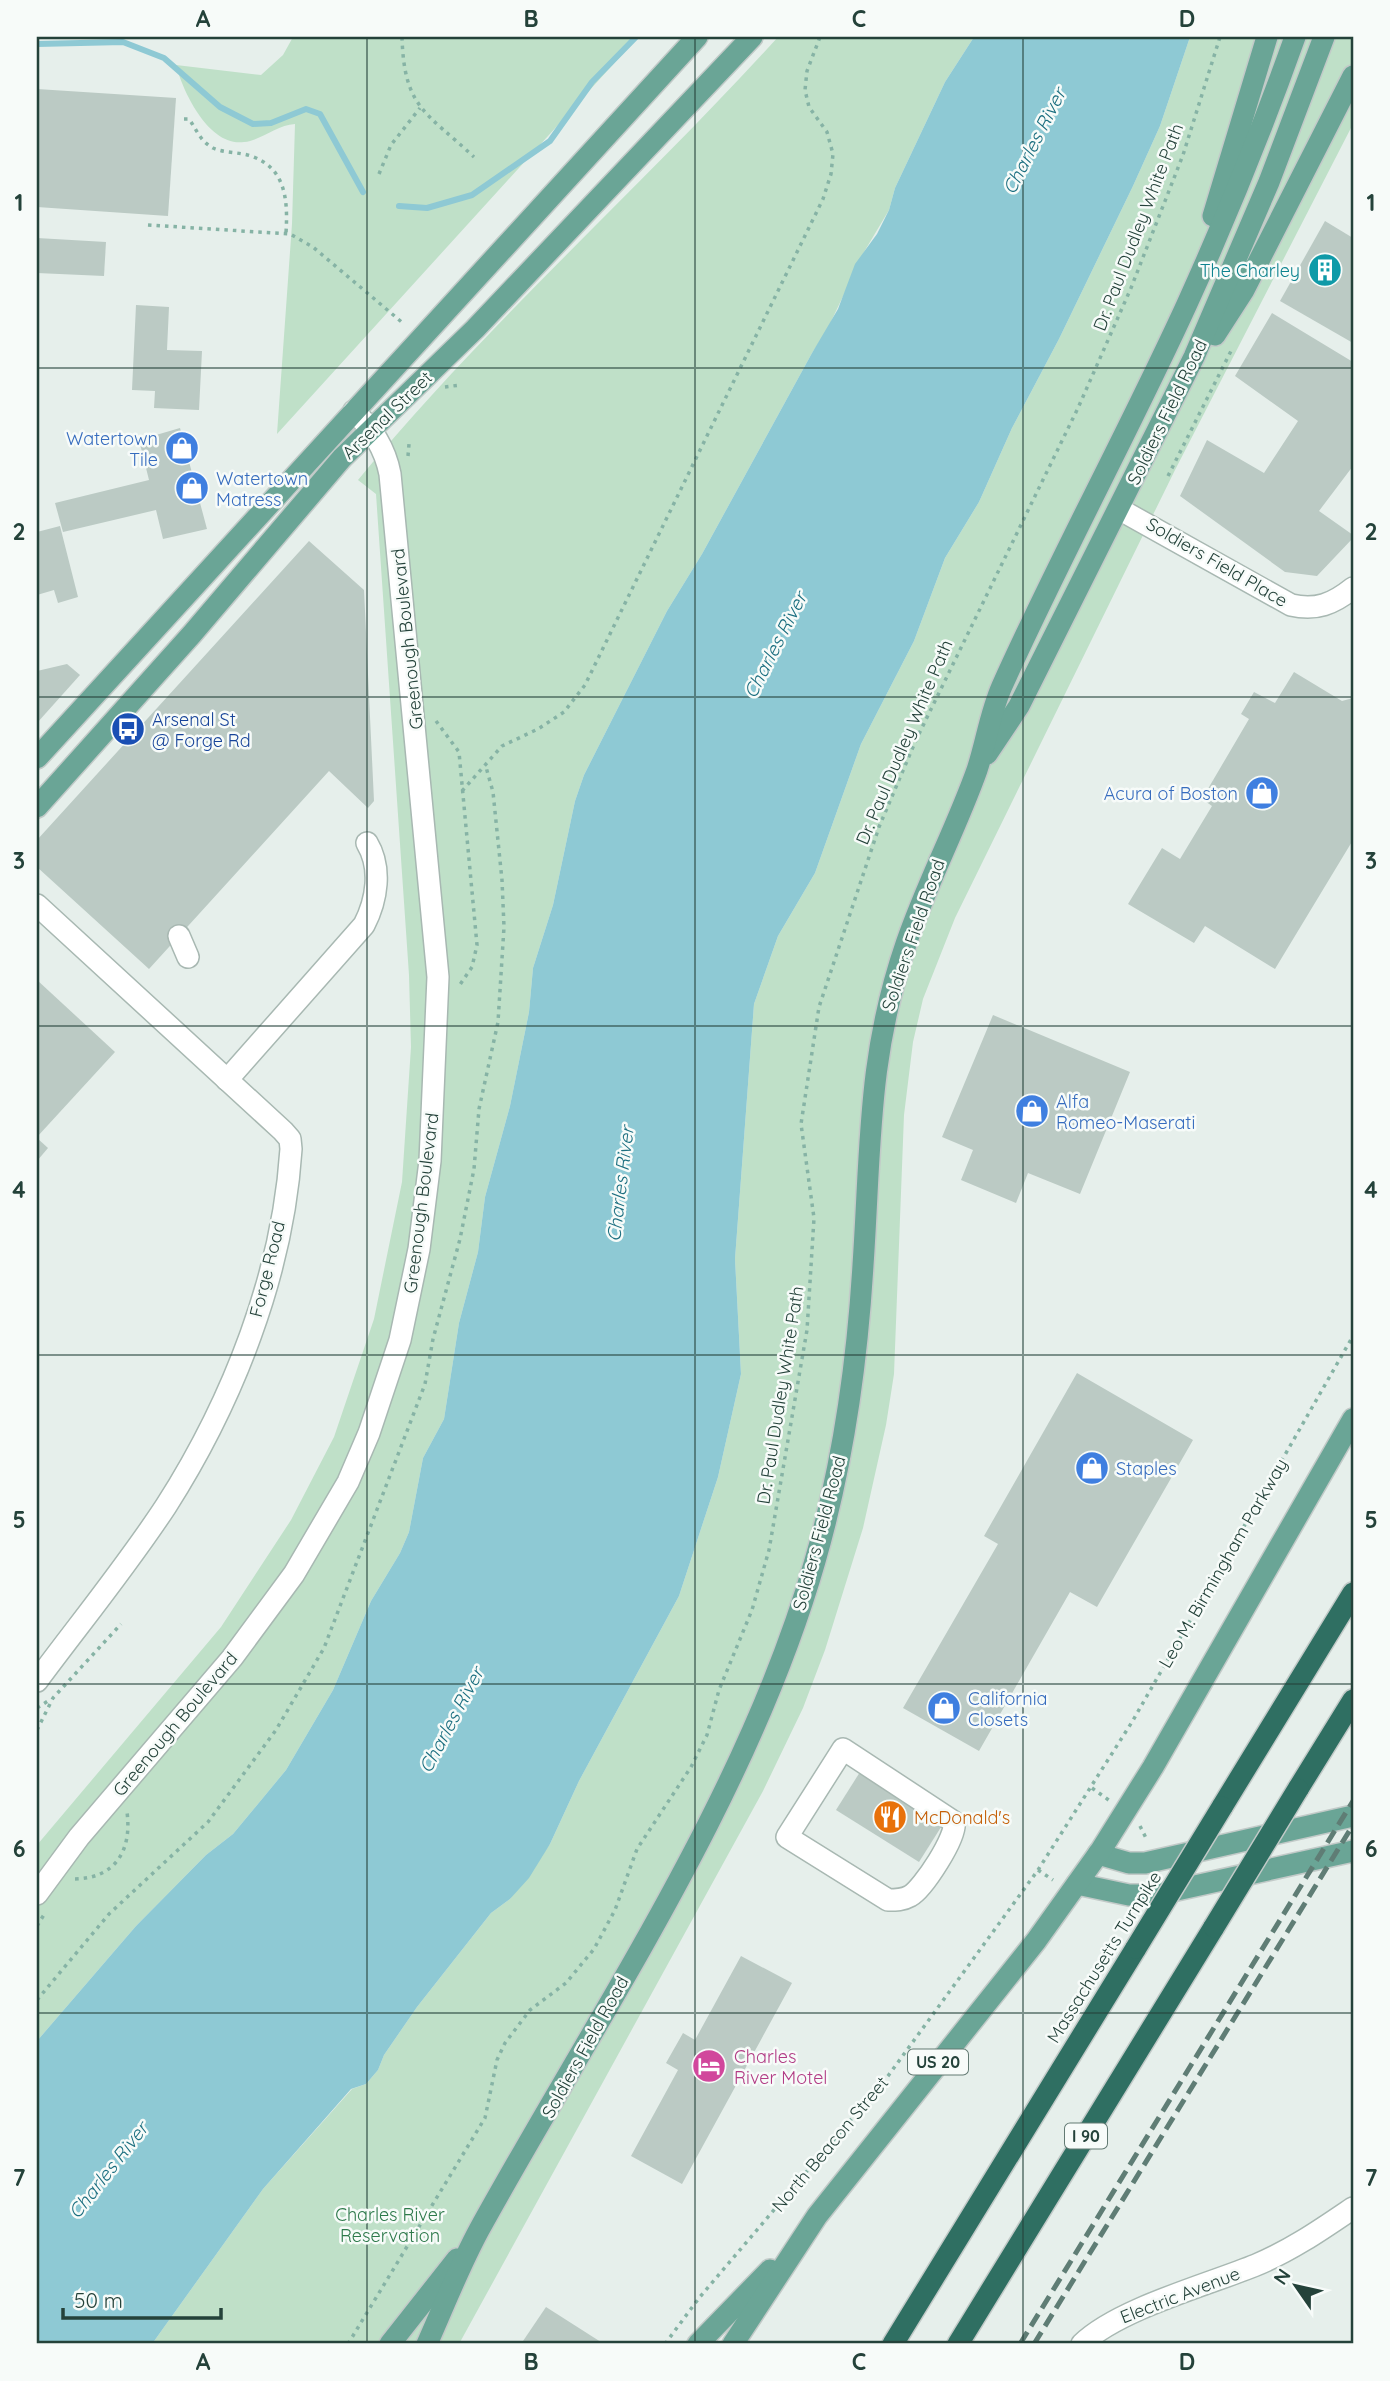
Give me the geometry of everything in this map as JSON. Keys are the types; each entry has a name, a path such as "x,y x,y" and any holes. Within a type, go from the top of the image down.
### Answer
{"highway":[{"name":"Massachusetts Turnpike","path":"893,2344 1353,1593"},
{"name":"I 90","path":"958,2344 1353,1700"}],"main road":[{"name":"Arsenal Street","path":"37,758 696,37"},
{"name":"Arsenal Street","path":"37,807 192,634 329,472 475,329 752,37"},
{"path":"1186,307 1267,37"},
{"name":"Soldiers Field Road","path":"427,2344 476,2235 607,2009 714,1809 761,1710 798,1614 833,1490 853,1379 864,1258 870,1102 880,1036 892,985 916,914 977,771 997,695 1083,511 1186,307 1246,167 1295,37"},
{"name":"Soldiers Field Road","path":"977,771 1019,706 1178,392 1240,253 1324,37"},
{"path":"1178,392 1244,289 1353,76"},
{"path":"1353,1419 1153,1767 1098,1854 1129,1863 1145,1863 1353,1816"},
{"name":"North Beacon Street","path":"733,2344 799,2241 1068,1884 1098,1854"},
{"path":"1068,1884 1129,1895 1154,1895 1348,1857"},
{"name":"Soldiers Field Road","path":"390,2344 476,2235"},
{"name":"North Beacon Street","path":"698,2344 799,2241"}],"street":[{"name":"Greenough Boulevard","path":"42,1901 79,1838 232,1658 293,1574 348,1482 369,1433 400,1340 419,1249 430,1161 438,976 392,486 384,450 371,429 354,411"},
{"name":"Soldiers Field Place","path":"1119,509 1291,605 1313,608 1325,606 1353,588"},
{"path":"227,1080 364,925 372,910 376,884 373,856 367,843"},
{"name":"Forge Road","path":"37,905 283,1131 290,1144 281,1218 258,1311 223,1399 183,1478 140,1544 37,1681"},
{"path":"179,936 188,957"},
{"path":"843,1749 949,1816 956,1829 916,1892 901,1900 888,1900 787,1837 843,1749"},
{"name":"Electric Avenue","path":"1082,2344 1114,2321 1298,2245 1353,2207"}],"path":[{"path":"401,37 404,76 410,94 420,107 474,157"},
{"path":"462,791 502,746 538,729 564,712 585,685 702,440 804,243 831,174 833,154 827,132 809,107 805,90 807,71 820,37"},
{"name":"Dr. Paul Dudley White Path","path":"348,2344 485,2118 497,2060 505,2043 530,2010 566,1983 594,1949 615,1910 637,1849 691,1767 707,1735 721,1683 761,1583 781,1489 807,1330 814,1217 801,1124 819,1007 879,827 916,740 1079,408 1131,288 1183,155 1220,37"},
{"path":"379,174 391,145 420,107"},
{"path":"184,119 189,119 202,140 215,149 252,156 274,169 285,199 286,233"},
{"path":"148,225 286,233 313,247 404,324"},
{"path":"409,444 410,469"},
{"path":"434,717 459,752 477,946 472,967 458,989"},
{"name":"Leo M. Birmingham Parkway","path":"1092,1788 1353,1336"},
{"path":"37,1708 53,1698 121,1624"},
{"path":"37,1730 53,1698"},
{"path":"1092,1788 1114,1803"},
{"name":"North Beacon Street","path":"666,2344 699,2298 888,2076 1038,1870 1092,1788"},
{"path":"120,1819 133,1803"},
{"path":"76,1871 69,1880 105,1873 117,1865 128,1839 127,1810"},
{"path":"1142,1821 1143,1837 1155,1843"},
{"path":"1038,1870 1068,1884"},
{"path":"37,1926 42,1901"}],"green space":[{"path":"293,37 638,37 277,434 292,224 295,124 244,142 231,141 220,136 199,116 176,65 261,75 283,55"},
{"path":"778,37 974,37 945,82 895,188 889,210 864,252 827,330 702,554 667,611 584,775 575,801 553,905 533,968 529,1012 510,1106 485,1197 478,1252 459,1323 444,1419 423,1458 409,1532 400,1553 371,1601 333,1690 286,1770 233,1834 206,1855 136,1926 37,2041 37,1845 221,1627 291,1520 334,1437 374,1319 402,1182 411,1047 409,975 376,494 358,480 407,422 511,311 673,148"},
{"name":"Charles River Reservation","path":"1190,37 1353,37 1353,124 1175,470 955,918 923,999 913,1042 904,1115 894,1374 886,1425 863,1528 825,1650 803,1708 763,1791 459,2344 152,2344 263,2189 352,2089 366,2084 378,2070 384,2055 417,2007 491,1913 510,1899 550,1844 579,1781 679,1596 718,1477 741,1374 735,1259 754,1004 778,936 815,873 861,744 914,641 945,558 979,502 1012,428 1059,339 1133,186 1160,126"}],"water":[{"name":"Charles River","path":"974,37 1190,37 1160,126 1133,186 1059,339 1012,428 979,502 945,558 914,641 861,744 815,873 778,936 754,1004 735,1259 741,1374 718,1477 679,1596 579,1781 550,1844 529,1878 510,1899 491,1913 417,2007 384,2055 378,2070 366,2084 351,2089 263,2189 152,2344 37,2344 37,2041 136,1926 206,1855 233,1834 286,1770 333,1690 371,1601 400,1553 409,1532 423,1458 444,1419 459,1323 478,1252 485,1197 510,1106 529,1012 533,968 553,905 575,801 584,775 667,611 702,554 838,309 855,264 877,234 889,210 895,188 945,82"}],"building":[{"path":"37,89 176,98 168,216 37,207"},
{"name":"The Charley","path":"1325,221 1353,238 1353,343 1280,301"},
{"path":"37,238 106,242 104,276 37,273"},
{"path":"136,305 169,307 167,350 202,351 199,410 154,408 155,391 132,390"},
{"path":"1272,313 1353,362 1353,466 1319,511 1353,535 1353,538 1317,576 1285,572 1180,496 1207,440 1264,473 1298,421 1235,376"},
{"path":"180,428 207,529 163,539 156,510 63,532 55,503 149,480 139,440"},
{"path":"60,526 78,597 58,603 54,590 37,595 37,532"},
{"path":"309,541 364,590 374,801 368,808 329,771 149,969 37,867 37,840"},
{"path":"67,664 80,675 37,723 37,671"},
{"path":"1294,672 1342,701 1353,698 1353,840 1275,969 1205,926 1194,943 1128,904 1162,848 1180,859 1212,806 1202,799 1249,719 1241,714 1254,692 1275,703"},
{"path":"37,980 115,1052 37,1137"},
{"path":"993,1015 1130,1072 1080,1194 1028,1173 1016,1203 961,1180 973,1150 942,1137"},
{"path":"37,1138 48,1148 37,1161"},
{"path":"1077,1373 1193,1440 1097,1607 1070,1592 979,1751 903,1708 998,1544 984,1536"},
{"name":"McDonald's","path":"860,1772 943,1824 919,1862 836,1810"},
{"name":"Charles River Motel","path":"741,1956 792,1983 682,2184 631,2156 678,2070 666,2063 683,2033 695,2040"},
{"path":"546,2307 604,2344 521,2344"}],"waterway":[{"path":"399,206 427,208 472,195 550,141 592,82 636,37"},
{"path":"37,44 123,42 164,58 220,107 253,124 271,123 306,109 320,114 363,192"}],"railway":[{"path":"1020,2344 1353,1801"},
{"path":"1034,2344 1353,1825"}],"place":[{"name":"The Charley","path":"1325,270"},
{"name":"Watertown Tile","path":"182,448"},
{"name":"Watertown Matress","path":"192,488"},
{"name":"Arsenal St @ Forge Rd","path":"128,729"},
{"name":"Acura of Boston","path":"1262,793"},
{"name":"Alfa Romeo-Maserati","path":"1032,1111"},
{"name":"Staples","path":"1092,1468"},
{"name":"California Closets","path":"944,1708"},
{"name":"McDonald's","path":"890,1817"},
{"name":"Charles River Motel","path":"709,2066"}]}
